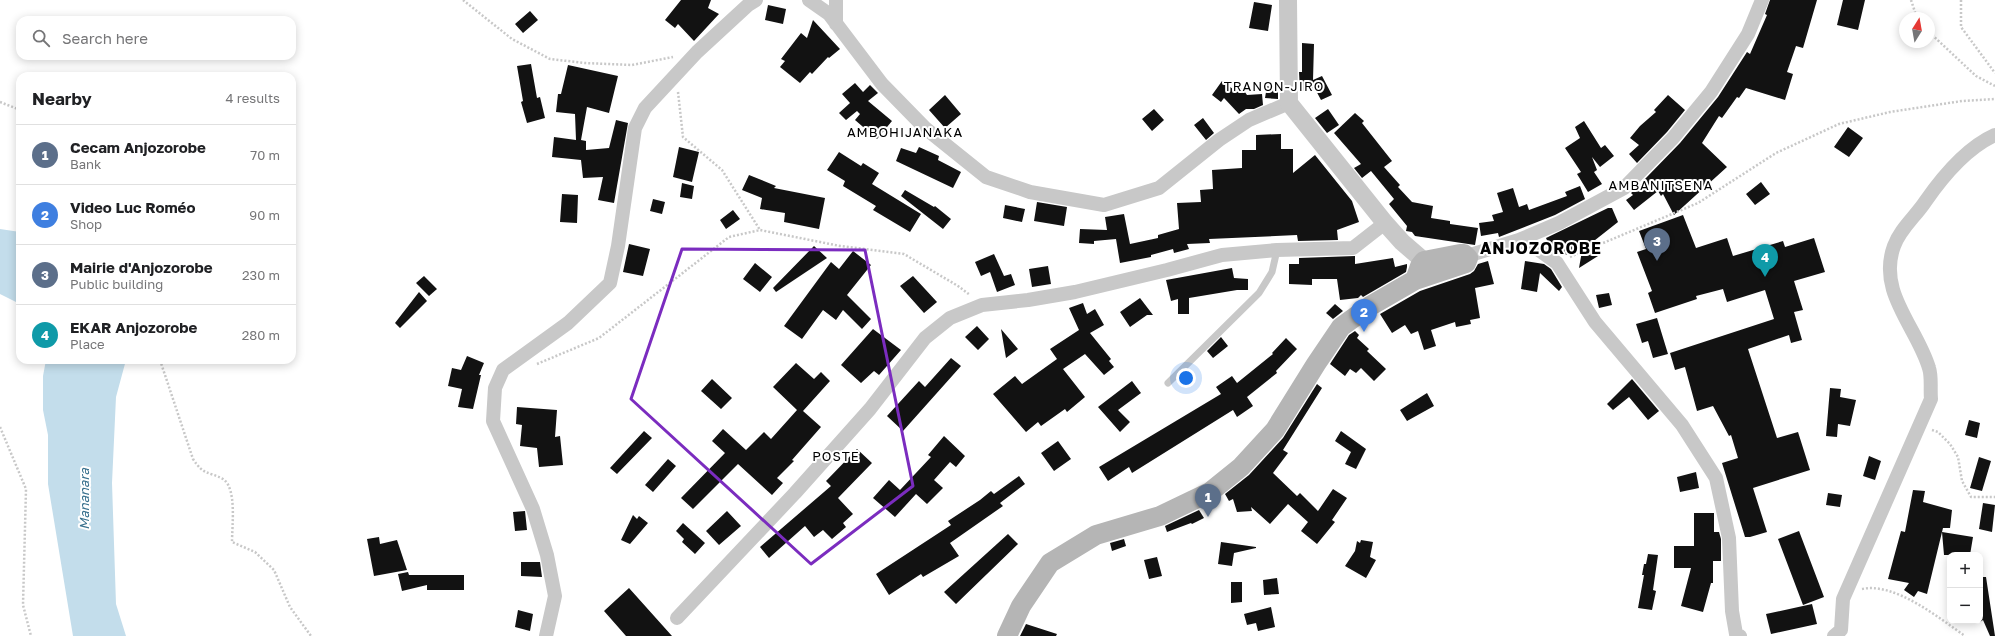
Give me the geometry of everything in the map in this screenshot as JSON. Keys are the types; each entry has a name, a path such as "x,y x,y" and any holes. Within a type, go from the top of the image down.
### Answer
{"main road":[{"path":"1007,636 1021,606 1050,563 1096,536 1160,516 1210,492 1241,467 1275,430 1341,327 1370,306 1415,280 1466,263 1468,260 1467,256 1460,254 1424,261 1420,266 1415,280"}],"street":[{"path":"546,636 555,596 547,555 532,509 493,421 495,388 503,370 568,322 610,283 618,246 635,128 645,108 697,52 748,5 756,0"},
{"path":"809,0 829,14 887,90 926,128 986,177 1030,192 1104,205 1159,188 1225,136 1248,120 1289,103"},
{"path":"836,0 836,25"},
{"path":"1288,0 1289,103 1385,223 1402,242 1424,261"},
{"path":"1467,256 1519,240 1559,222 1624,188 1673,138 1711,92 1748,34 1762,0"},
{"path":"1834,636 1842,630 1843,599 1931,399 1930,369 1918,341 1896,302 1889,273 1893,247 1900,233 1955,164 1985,140 1995,135"},
{"path":"677,618 795,493 870,410 925,338 950,318 982,305 1028,300 1076,292 1222,255 1277,250 1353,248 1385,223"},
{"path":"1519,240 1539,250 1557,263 1595,322 1682,425 1716,478 1729,538 1732,610 1736,635"}],"lane":[{"path":"1168,383 1259,293 1272,272 1277,250"}],"path":[{"path":"463,0 512,40 550,59 585,63 632,65 697,52"},
{"path":"1911,0 1915,12"},
{"path":"1961,0 1960,27 1995,73"},
{"path":"1935,38 1976,76 1995,86"},
{"path":"677,88 683,138 722,170 760,230"},
{"path":"1557,263 1698,204 1776,153 1839,124 1890,112 1962,101 1995,99"},
{"path":"0,102 16,108"},
{"path":"530,365 543,362 599,338 729,237 760,230 840,246 904,254 958,286 982,305"},
{"path":"161,364 193,459 201,471 224,480 232,491 232,542 255,552 274,570 290,607 311,636"},
{"path":"1919,426 1938,432 1950,444 1958,457 1962,481 1971,497 1995,497"},
{"path":"0,427 26,489 23,605 31,636"},
{"path":"1843,599 1852,591 1870,587 1890,591 1920,606 1965,636"}],"highlighted area":[{"path":"682,249 865,250 913,486 811,564 631,399"}],"water":[{"path":"0,229 16,231 16,302 0,294"},
{"name":"Mananara","path":"45,364 125,364 116,397 112,483 116,604 126,636 73,636 48,484 48,435 43,410 43,376"}],"building":[{"path":"681,0 711,0 708,8 719,14 694,41 678,24 675,28 665,20"},
{"path":"1770,0 1817,0 1803,48 1796,46 1787,72 1793,74 1785,100 1746,88 1739,98 1737,97 1722,118 1719,116 1702,143 1727,167 1674,215 1663,194 1661,196 1658,191 1634,210 1626,200 1633,195 1631,193 1646,180 1645,179 1680,143 1718,97 1747,52 1750,54 1767,15 1765,14"},
{"path":"1843,0 1865,0 1858,30 1837,25"},
{"path":"1254,2 1272,5 1268,31 1249,28"},
{"path":"768,5 786,9 783,24 765,20"},
{"path":"530,11 538,20 523,33 515,24"},
{"path":"813,20 840,49 829,58 828,57 812,74 810,72 800,83 780,67 785,61 781,59 801,33 807,38"},
{"path":"1302,43 1314,44 1313,80 1322,76 1332,95 1321,100 1313,85 1313,89 1300,91 1299,72 1302,72"},
{"path":"531,64 537,98 540,97 545,118 527,123 521,102 523,101 517,66"},
{"path":"568,65 618,76 609,113 587,107 581,140 586,141 586,150 609,148 616,120 628,123 614,203 598,200 603,177 583,178 581,160 552,157 554,137 576,140 575,114 556,112 558,94 561,94"},
{"path":"1222,81 1237,92 1242,88 1247,95 1262,94 1263,105 1254,109 1246,109 1239,114 1224,98 1221,102 1212,95"},
{"path":"855,83 863,92 870,85 878,93 868,101 892,121 877,139 855,120 860,114 857,111 846,120 839,113 850,103 842,94"},
{"path":"1267,86 1278,88 1278,99 1265,98"},
{"path":"945,95 961,114 945,128 929,110"},
{"path":"1668,95 1685,110 1667,132 1637,163 1629,154 1639,145 1630,138 1640,126 1656,112 1654,110"},
{"path":"1154,109 1164,120 1152,131 1142,119"},
{"path":"1328,109 1339,125 1327,133 1315,118"},
{"path":"1355,113 1364,121 1362,123 1392,161 1384,167 1400,185 1398,187 1412,202 1433,206 1431,218 1450,221 1450,224 1478,228 1475,245 1415,236 1412,232 1406,231 1407,226 1389,204 1394,199 1371,171 1362,178 1354,168 1361,164 1334,133"},
{"path":"1203,118 1214,133 1206,140 1194,125"},
{"path":"1584,121 1601,148 1605,145 1614,156 1600,167 1592,157 1597,170 1594,172 1602,184 1588,192 1577,174 1581,172 1565,148 1580,138 1575,127"},
{"path":"1848,127 1863,138 1849,157 1834,147"},
{"path":"1281,134 1281,149 1293,149 1293,173 1315,155 1352,201 1359,222 1337,230 1338,240 1298,241 1297,235 1209,239 1210,243 1187,244 1189,249 1174,253 1173,249 1151,255 1151,257 1120,263 1116,239 1094,241 1094,244 1079,243 1080,229 1107,230 1105,217 1124,214 1130,244 1158,238 1158,235 1179,229 1177,203 1201,202 1200,190 1213,189 1212,170 1242,168 1242,150 1256,150 1256,135"},
{"path":"679,147 699,152 692,182 673,177"},
{"path":"919,147 939,156 938,160 961,172 953,188 896,161 901,148 916,153"},
{"path":"839,152 861,166 863,163 879,173 872,184 921,214 910,232 873,210 876,206 843,186 845,181 827,170"},
{"path":"749,175 776,186 774,188 825,198 819,229 784,222 785,213 760,209 762,198 742,190"},
{"path":"1761,182 1770,194 1755,205 1746,194"},
{"path":"682,183 694,186 692,199 680,197"},
{"path":"1580,186 1585,199 1555,215 1499,237 1498,233 1481,236 1479,223 1494,221 1492,215 1503,212 1497,193 1513,188 1519,207 1527,204 1529,210 1567,196 1565,192"},
{"path":"905,190 934,207 935,206 951,219 943,229 901,196"},
{"path":"562,194 578,195 577,223 560,222"},
{"path":"653,199 665,202 662,214 650,211"},
{"path":"1037,202 1067,207 1064,226 1034,221"},
{"path":"1005,205 1025,209 1022,222 1003,218"},
{"path":"1608,208 1612,208 1618,222 1585,248 1562,256 1551,249 1546,238"},
{"path":"733,210 740,219 726,229 720,220"},
{"path":"1683,215 1696,248 1727,238 1733,256 1783,241 1785,247 1814,238 1825,272 1794,281 1803,310 1794,312 1802,340 1791,343 1789,335 1748,349 1777,438 1798,432 1810,470 1753,488 1767,532 1750,537 1745,537 1722,463 1738,458 1731,435 1729,436 1713,406 1697,411 1685,367 1675,370 1670,353 1774,319 1765,290 1727,302 1723,289 1696,296 1697,299 1655,313 1648,293 1652,291 1637,252 1646,249 1639,231"},
{"path":"629,244 650,249 643,276 623,272"},
{"path":"814,246 827,258 776,292 773,288"},
{"path":"1594,247 1598,256 1579,268 1582,251"},
{"path":"853,251 871,265 847,295 871,319 862,329 843,310 836,320 823,310 802,339 784,326 831,262 839,269"},
{"path":"994,254 1004,276 1011,274 1015,285 997,292 990,272 981,276 975,262"},
{"path":"1355,256 1355,264 1393,258 1395,267 1407,264 1406,272 1363,297 1361,295 1358,298 1340,300 1337,279 1312,279 1312,285 1289,284 1289,264 1299,264 1299,258"},
{"path":"1488,261 1494,284 1475,288 1480,318 1470,320 1471,324 1456,327 1455,322 1431,330 1436,346 1424,350 1418,331 1411,334 1405,325 1392,333 1380,314 1420,291 1470,274 1474,271 1478,264"},
{"path":"1525,261 1544,264 1551,269 1562,287 1559,291 1540,273 1537,292 1521,289"},
{"path":"755,263 772,277 760,292 743,279"},
{"path":"1048,266 1051,284 1032,287 1029,269"},
{"path":"1232,268 1234,278 1248,279 1248,290 1237,290 1189,298 1189,314 1178,314 1178,299 1171,301 1166,280"},
{"path":"424,276 437,289 429,296 416,283"},
{"path":"913,276 937,302 924,313 900,286"},
{"path":"419,292 427,301 400,328 395,323"},
{"path":"1609,293 1612,305 1599,308 1596,295"},
{"path":"1140,298 1153,315 1147,315 1130,327 1120,312"},
{"path":"1083,303 1087,314 1095,309 1104,325 1090,333 1111,359 1109,361 1114,367 1104,375 1085,354 1063,369 1085,397 1067,412 1065,409 1041,426 1038,422 1026,432 993,394 1015,376 1022,384 1057,359 1050,349 1079,330 1069,308"},
{"path":"1335,304 1343,311 1333,319 1326,313"},
{"path":"1657,318 1668,354 1653,358 1648,341 1642,343 1636,324"},
{"path":"977,326 989,339 978,350 965,337"},
{"path":"873,329 901,350 879,375 874,371 861,383 841,365"},
{"path":"1001,329 1018,349 1006,358"},
{"path":"1355,331 1359,335 1357,338 1369,349 1367,351 1386,369 1374,381 1361,368 1356,373 1350,369 1345,376 1330,364 1349,335"},
{"path":"1221,337 1228,346 1213,358 1207,351"},
{"path":"1286,338 1297,349 1276,371 1277,373 1247,397 1253,406 1237,417 1233,410 1132,473 1129,467 1108,481 1099,467 1221,394 1216,387 1232,376 1237,383 1273,354 1272,353"},
{"path":"467,356 484,363 479,375 481,375 473,409 458,407 462,389 448,386 452,368 461,370"},
{"path":"951,358 961,366 903,431 887,416 919,381 925,387"},
{"path":"796,363 814,379 821,372 830,381 803,411 821,427 792,460 794,461 777,478 783,483 772,495 738,464 693,509 681,498 725,453 712,441 723,429 746,450 764,432 771,439 797,410 773,387"},
{"path":"712,379 732,398 721,409 701,391"},
{"path":"1632,379 1659,411 1648,420 1629,397 1613,410 1607,404"},
{"path":"1132,381 1141,393 1118,410 1130,422 1120,432 1098,407"},
{"path":"1317,384 1322,388 1283,450 1288,453 1273,473 1297,496 1300,493 1318,511 1333,489 1347,498 1332,520 1335,522 1317,544 1301,531 1308,522 1288,504 1270,524 1251,507 1252,511 1237,512 1233,499 1229,501 1225,494 1249,475 1283,438"},
{"path":"1830,388 1841,389 1840,397 1856,400 1850,426 1838,424 1837,437 1826,436"},
{"path":"1427,393 1434,406 1407,421 1400,410"},
{"path":"517,407 557,410 555,437 560,436 563,465 539,467 537,448 520,446 522,425 516,424"},
{"path":"1969,420 1980,423 1977,438 1965,435"},
{"path":"644,431 652,438 617,474 610,468"},
{"path":"1341,431 1366,449 1356,469 1345,464 1351,452 1335,441"},
{"path":"944,436 965,456 956,467 950,462 934,480 943,488 927,504 916,494 895,517 873,498 889,480 900,490 931,457 928,455"},
{"path":"1058,441 1071,459 1054,471 1041,453"},
{"path":"857,449 872,463 838,498 853,514 843,523 846,527 832,539 823,530 814,537 805,526 769,558 760,547 831,486 826,481"},
{"path":"1869,456 1881,461 1875,480 1863,476"},
{"path":"1979,457 1991,461 1982,491 1970,488"},
{"path":"668,459 676,466 653,492 645,485"},
{"path":"1696,472 1699,488 1680,492 1677,477"},
{"path":"1019,476 1025,484 1000,503 1003,506 950,543 959,556 923,577 921,574 889,595 876,574 951,525 948,521 991,491 994,494"},
{"path":"1913,490 1925,491 1923,502 1952,510 1950,528 1943,528 1927,594 1918,591 1914,597 1904,590 1909,583 1888,579 1901,531 1905,532"},
{"path":"1828,493 1842,495 1840,507 1826,505"},
{"path":"1983,503 1995,505 1992,532 1979,529"},
{"path":"1199,510 1204,518 1192,524 1191,523 1167,532 1165,526"},
{"path":"525,511 527,530 515,531 513,512"},
{"path":"727,511 741,526 719,545 706,531"},
{"path":"1694,513 1714,513 1714,532 1719,532 1721,539 1721,561 1713,561 1713,583 1711,583 1703,612 1681,606 1691,568 1674,568 1674,546 1694,546"},
{"path":"633,515 637,519 639,516 648,523 630,544 621,540"},
{"path":"683,523 705,543 695,554 682,542 684,539 676,531"},
{"path":"1799,531 1824,597 1803,605 1778,539"},
{"path":"1942,532 1973,537 1970,552 1947,552 1947,555 1944,555"},
{"path":"1008,534 1018,544 956,604 944,592"},
{"path":"379,537 380,544 397,540 407,570 374,576 367,539"},
{"path":"1124,539 1126,546 1112,551 1110,543"},
{"path":"1361,540 1373,542 1370,557 1376,560 1366,578 1345,566 1355,551 1357,541 1360,543"},
{"path":"1221,542 1256,548 1234,553 1232,566 1218,564"},
{"path":"1648,554 1658,555 1653,590 1656,591 1652,610 1638,608 1644,575 1642,575 1644,564 1646,564"},
{"path":"1157,557 1162,576 1149,579 1144,560"},
{"path":"521,562 540,562 542,577 521,576"},
{"path":"408,572 409,575 464,575 464,590 427,590 427,585 402,591 398,574"},
{"path":"1983,577 1986,577 1995,636 1990,636 1983,620"},
{"path":"1277,578 1279,594 1264,595 1263,580"},
{"path":"1231,582 1242,582 1242,602 1231,603"},
{"path":"629,588 672,636 626,636 604,611"},
{"path":"1812,604 1817,624 1771,634 1766,614"},
{"path":"1271,607 1275,627 1258,631 1256,623 1247,625 1244,614"},
{"path":"518,610 533,614 530,631 515,627"},
{"path":"1026,624 1057,634 1056,636 1020,636"}],"place":[{"name":"Mairie d'Anjozorobe","path":"1657,261"},
{"name":"EKAR Anjozorobe","path":"1765,277"},
{"name":"Video Luc Roméo","path":"1364,332"},
{"name":"Cecam Anjozorobe","path":"1208,517"}],"district":[{"name":"TRANON-JIRO","path":"1274,86"},
{"name":"AMBOHIJANAKA","path":"905,132"},
{"name":"AMBANITSENA","path":"1661,185"},
{"name":"ANJOZOROBE","path":"1541,248"},
{"name":"POSTE","path":"836,456"}]}
